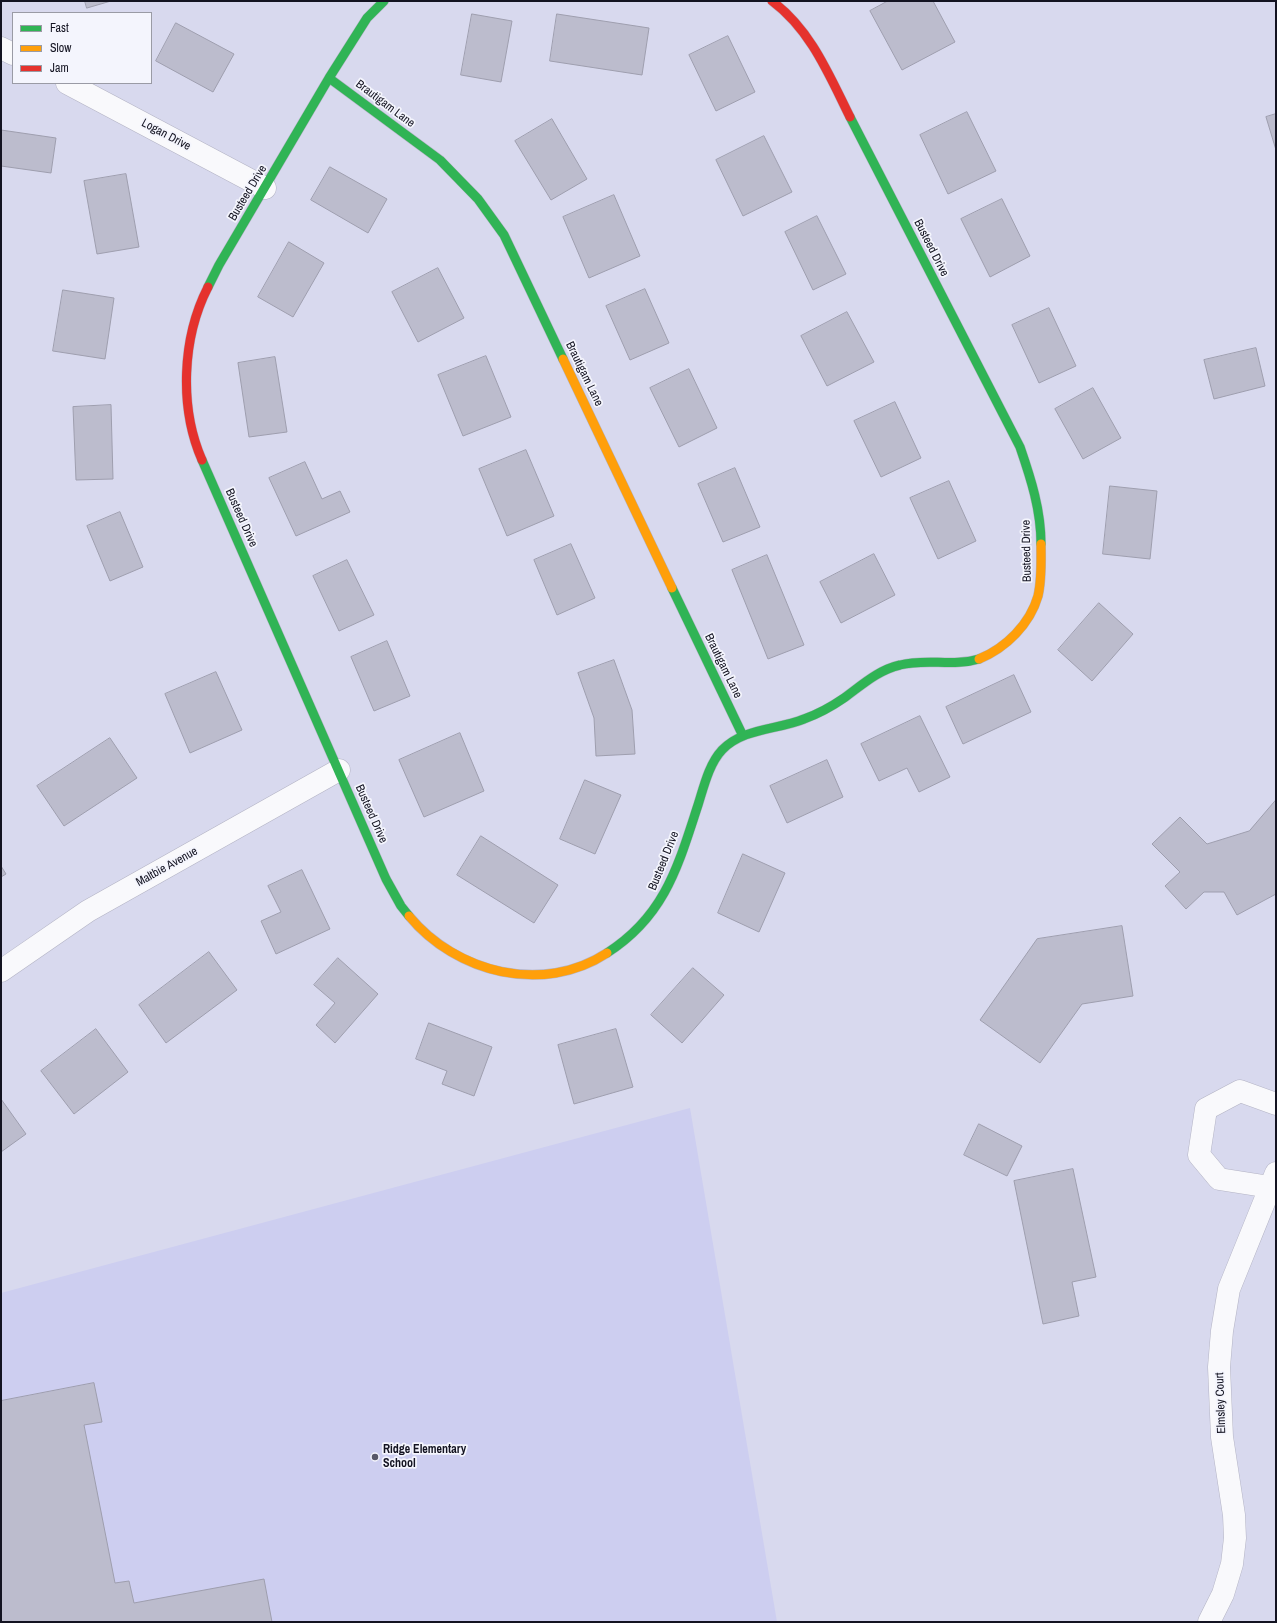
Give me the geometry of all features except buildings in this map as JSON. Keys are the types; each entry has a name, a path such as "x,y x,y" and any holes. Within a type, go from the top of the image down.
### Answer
{"street":[{"name":"Busteed Drive","path":"384,1 367,18 330,78 219,265 200,303 190,341 187,382 190,417 198,450 386,879 406,913 426,935 452,954 484,968 518,975 553,974 587,964 618,948 642,926 661,901 675,872 714,761 726,746 743,736 795,723 836,703 890,667 916,661 949,663 975,659 1003,646 1023,627 1035,605 1042,580 1041,528 1035,493 1020,446 816,51 805,33 783,8 772,1"},
{"path":"1,48 12,54"},
{"name":"Brautigam Lane","path":"330,78 440,160 478,199 504,235 743,736"},
{"name":"Logan Drive","path":"69,84 265,188"},
{"name":"Maltbie Avenue","path":"1,971 88,911 339,770"},
{"name":"Elmsley Court","path":"1209,1622 1223,1594 1232,1564 1235,1538 1234,1515 1222,1437 1219,1367 1222,1331 1229,1289 1273,1180 1220,1179 1199,1155 1206,1109 1240,1091 1276,1104"}],"shaded area":[{"name":"Ridge Elementary School","path":"690,1108 777,1622 1,1622 1,1293"}],"traffic: fast":[{"path":"208,287 219,265 329,78 367,18 384,1"},
{"path":"329,78 440,160 478,199 504,235 563,359"},
{"path":"850,117 1020,447 1037,507 1041,531 1041,544"},
{"path":"202,460 386,879 401,906 409,916"},
{"path":"672,588 743,736"},
{"path":"607,953 627,939 643,923 667,888 684,849 710,769 717,756 730,743 750,733 794,723 819,713 839,701 877,674 892,667 920,662 959,662 979,659"}],"traffic: slow":[{"path":"563,359 672,588"},
{"path":"979,659 1007,642 1016,634 1029,616 1038,596 1041,570 1041,544"},
{"path":"409,916 428,936 451,952 475,964 502,972 529,975 556,973 582,966 607,953"}],"traffic: jam":[{"path":"772,1 798,25 808,39 818,54 850,117"},
{"path":"202,460 190,418 187,395 187,373 193,328 199,307 208,287"}],"place":[{"name":"Ridge Elementary School","path":"375,1457"}]}
